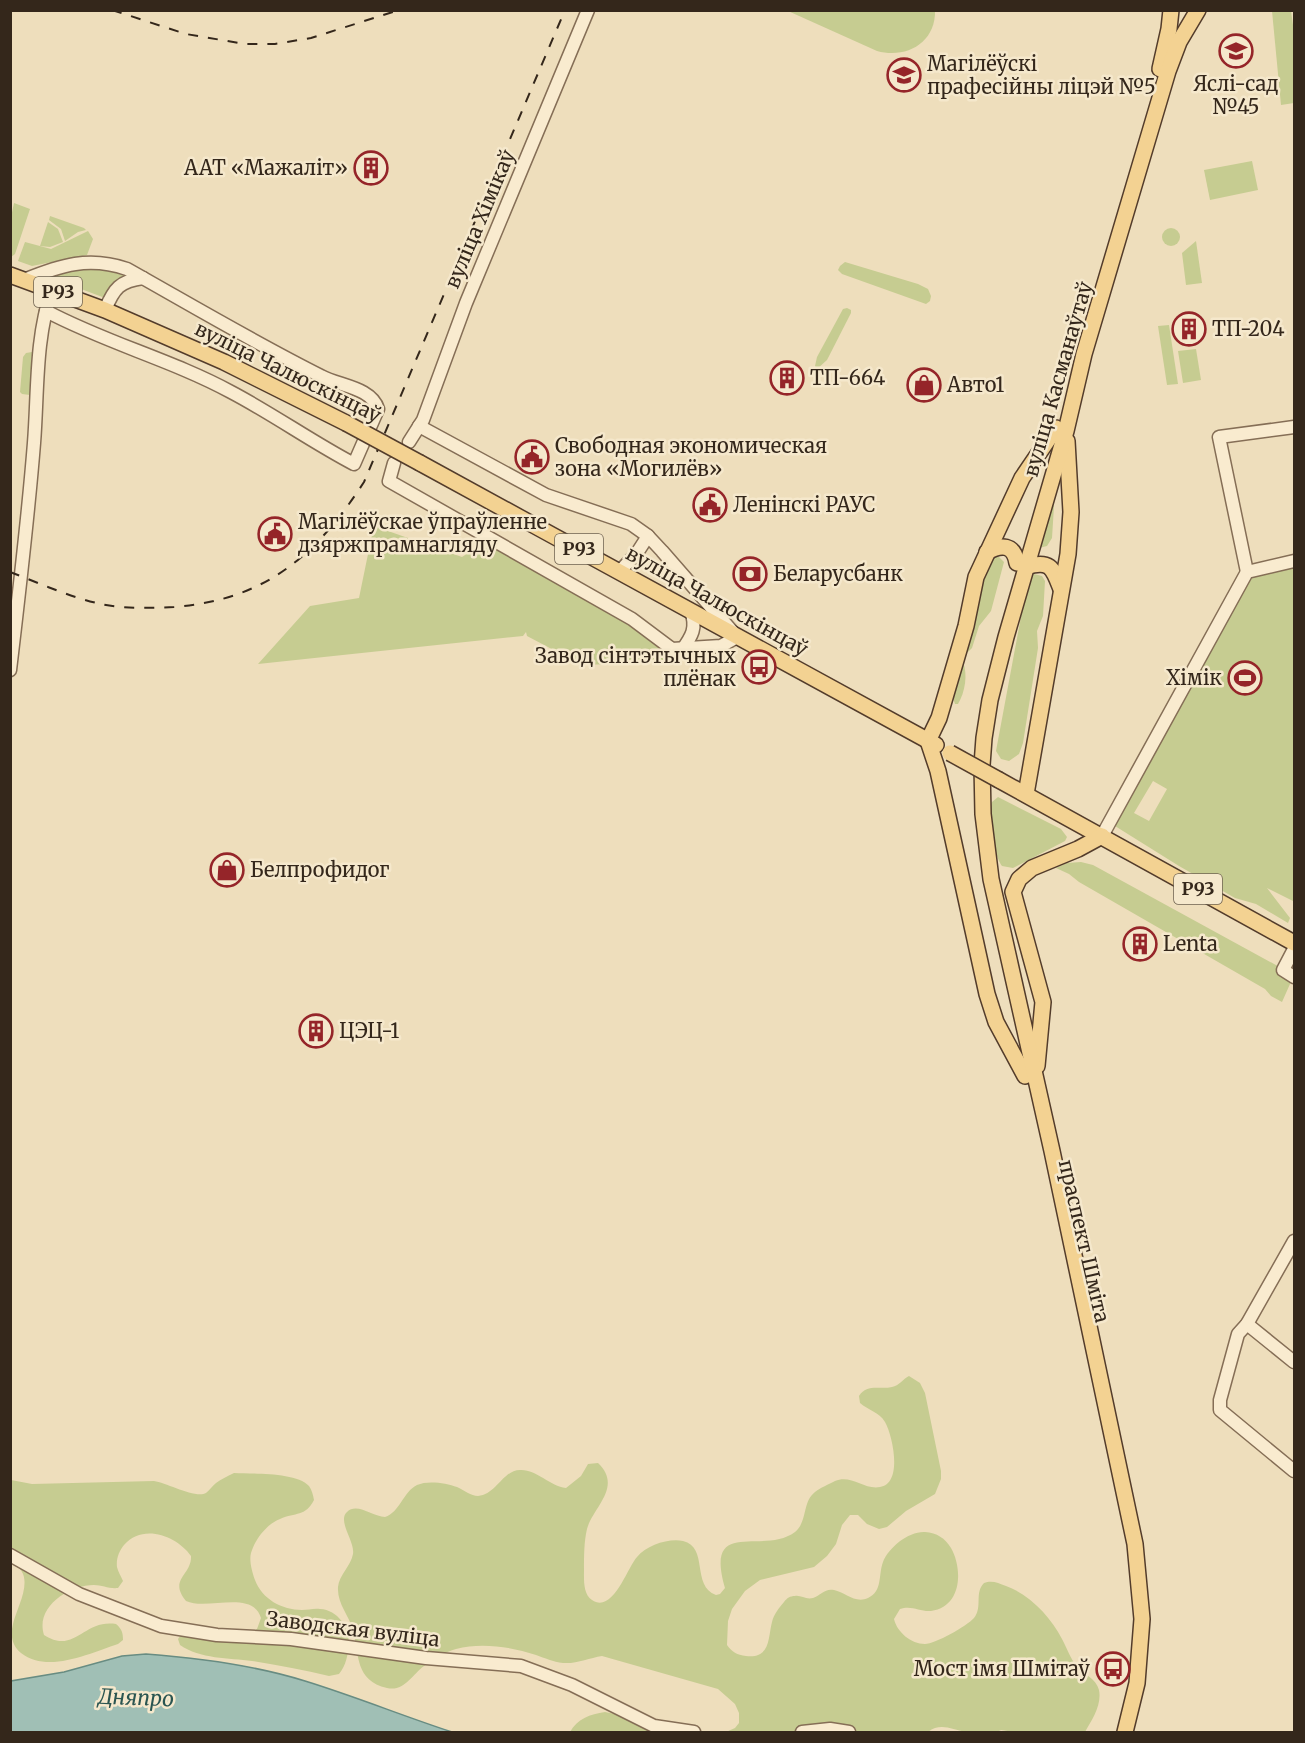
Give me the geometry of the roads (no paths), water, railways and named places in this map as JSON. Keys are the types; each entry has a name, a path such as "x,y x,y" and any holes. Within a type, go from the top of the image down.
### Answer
{"main road":[{"name":"вуліца Касманаўтаў","path":"977,763 981,696 1123,211 1164,55 1171,10"},
{"name":"вуліца Касманаўтаў","path":"1123,211 1168,71 1179,42 1198,10"},
{"name":"вуліца Чалюскінцаў","path":"17,278 105,309 224,362 346,423 620,571 1294,943"},
{"path":"1030,1077 996,1022 987,994 938,771 928,741 939,718 966,626 976,577 1022,478 1061,429"},
{"path":"1026,794 1068,554 1071,512 1061,429"},
{"path":"987,552 1001,546 1014,552 1021,565 1046,564 1054,571 1061,590"},
{"name":"праспект Шміта","path":"977,763 972,808 981,877 1030,1077 1135,1544 1142,1619 1137,1683 1125,1732"},
{"path":"1030,1077 1043,1002 1013,892 1019,879 1032,868 1078,849 1102,836"},
{"name":"праспект Шміта","path":"1030,1077 1114,1472 1126,1539 1132,1597 1132,1641 1127,1681 1116,1732"}],"street":[{"name":"вуліца Хімікаў","path":"409,442 419,426 466,303 588,10"},
{"path":"17,278 88,262 109,263 127,269 324,378 361,391 376,402 378,409 354,464 323,448 231,392 174,365 79,329 46,311"},
{"path":"105,309 120,284 143,278"},
{"path":"10,670 30,503 40,346 52,290"},
{"path":"394,463 389,480 632,619 672,649 721,646 737,637 648,536 631,524 546,495 419,426"},
{"path":"1102,836 1247,572 1219,437 1294,427"},
{"path":"620,571 637,553 648,536"},
{"path":"1247,572 1294,561"},
{"path":"682,650 694,629 695,620 691,611"},
{"path":"1294,949 1283,970 1294,977"},
{"path":"1293,1247 1247,1324 1238,1334 1220,1393 1220,1410 1294,1471"},
{"path":"1247,1324 1294,1362"},
{"name":"Заводская вуліца","path":"10,1555 79,1594 161,1626 217,1635 291,1639 426,1658 521,1666 572,1685 654,1726 694,1732"},
{"path":"802,1732 830,1729 849,1732"}],"water":[{"name":"Дняпро","path":"146,1654 226,1663 286,1675 452,1732 11,1732 11,1681 64,1672 122,1656"}],"railway":[{"path":"112,10 186,34 245,44 275,44 311,38 399,10"},
{"path":"10,572 67,594 110,606 147,608 206,603 235,595 285,570 327,532 364,482 565,10"}],"place":[{"name":"Яслі-сад №45","path":"1236,51"},
{"name":"Магілёўскі прафесійны ліцэй №5","path":"904,75"},
{"name":"ААТ «Мажаліт»","path":"371,168"},
{"name":"ТП-204","path":"1189,329"},
{"name":"ТП-664","path":"787,378"},
{"name":"Авто1","path":"924,385"},
{"name":"Свободная экономическая зона «Могилёв»","path":"532,457"},
{"name":"Ленінскі РАУС","path":"710,505"},
{"name":"Магілёўскае ўпраўленне дзяржпрамнагляду","path":"275,534"},
{"name":"Беларусбанк","path":"750,574"},
{"name":"Завод сінтэтычных плёнак","path":"759,667"},
{"name":"Хімік","path":"1245,678"},
{"name":"Белпрофидог","path":"227,870"},
{"name":"Lenta","path":"1140,944"},
{"name":"ЦЭЦ-1","path":"316,1031"},
{"name":"Мост імя Шмітаў","path":"1113,1669"}]}
